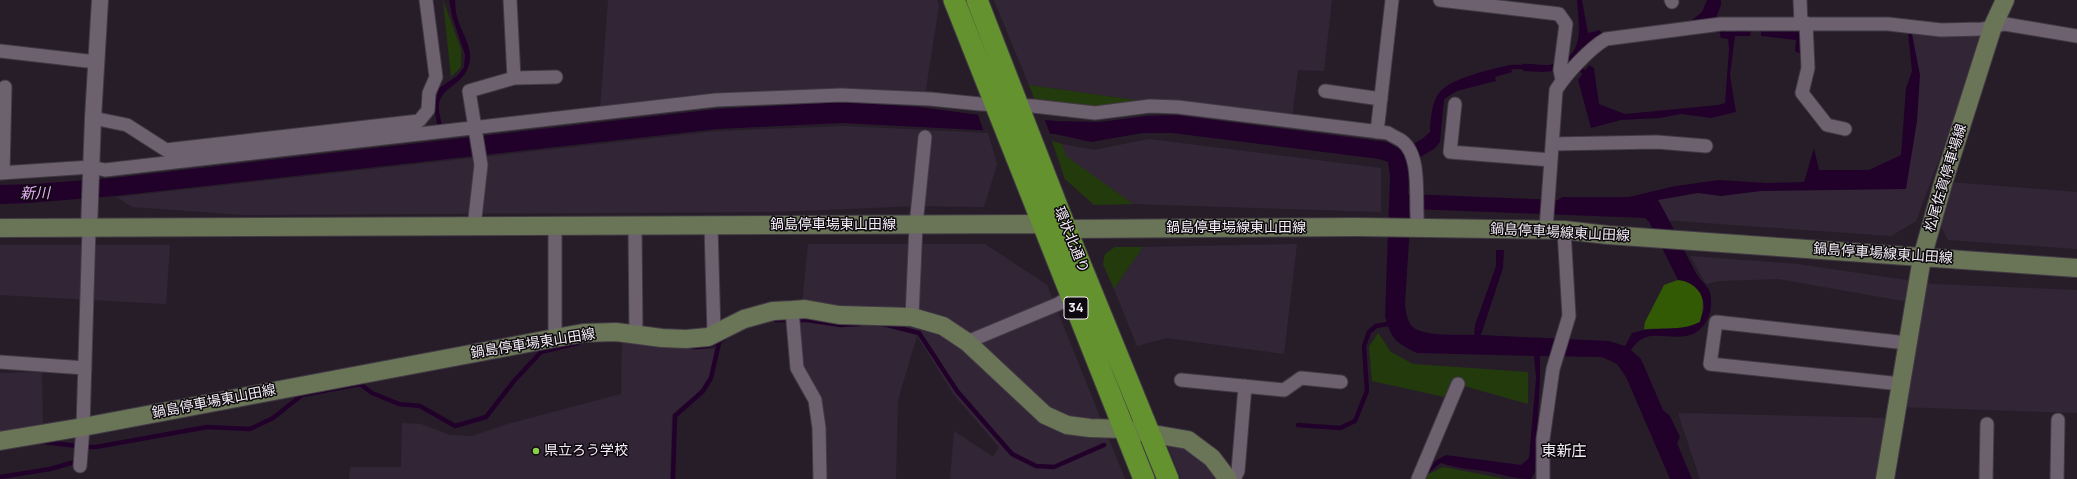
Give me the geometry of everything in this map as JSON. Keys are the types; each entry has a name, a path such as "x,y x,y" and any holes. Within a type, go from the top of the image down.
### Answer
{"highway":[{"name":"環状北通り","path":"954,0 1144,479"},
{"name":"環状北通り","path":"977,0 1066,229 1168,479"}],"main road":[{"name":"松尾佐賀停車場線","path":"1885,479 1922,258 1944,180 1993,26 2005,0"},
{"name":"鍋島停車場線東山田線","path":"1042,224 1066,229 1385,228 1416,223 1546,223 1564,230 1653,238 2077,268"},
{"name":"鍋島停車場東山田線","path":"0,228 1042,224"},
{"name":"鍋島停車場東山田線","path":"0,441 81,449 555,338 583,333 616,332 686,339 708,337 744,319 773,311 792,316 805,309 839,315 912,317 943,326 967,342 1045,415 1067,425 1090,428 1124,429 1188,440 1212,458 1228,479"}],"street":[{"path":"81,449 85,368 88,228 100,0"},
{"path":"93,118 127,125 166,150 418,121 428,110 428,93 436,76 426,0"},
{"path":"510,0 514,78"},
{"path":"1377,132 1392,0"},
{"path":"1440,0 1559,14 1566,24 1561,70 1556,90 1546,223"},
{"path":"1800,0 1808,68 1802,93 1827,125 1845,129"},
{"path":"1561,70 1577,66 1596,45 1606,39 1717,25 1803,24 1908,26 1941,30 1982,29 2005,24 2077,36"},
{"path":"0,51 96,62"},
{"path":"474,227 481,165 469,91 514,78 556,77"},
{"path":"5,87 1,173 91,172 724,100 841,95 930,99 996,107 1095,113 1150,106 1178,107 1388,133 1403,141 1416,163 1416,223"},
{"path":"1325,91 1381,99"},
{"path":"1455,104 1450,152 1551,160"},
{"path":"912,317 916,225 925,137"},
{"path":"1552,144 1657,142 1706,146"},
{"path":"555,226 555,338"},
{"path":"635,226 636,335"},
{"path":"711,226 714,334"},
{"path":"1543,479 1544,439 1556,360 1569,316 1564,230"},
{"path":"967,342 1058,304 1071,296"},
{"path":"792,316 797,368 815,400 819,428 820,479"},
{"path":"1901,384 1710,364 1716,322 1907,343"},
{"path":"0,362 85,368"},
{"path":"1181,380 1284,390 1301,378 1342,382"},
{"path":"1418,479 1458,384"},
{"path":"1234,479 1238,471 1245,386"},
{"path":"2057,479 2058,420"},
{"path":"1986,479 1987,424"}],"shaded area":[{"path":"608,0 937,0 939,6 925,95 600,111"},
{"path":"994,0 1332,0 1324,71 1298,70 1292,119 1142,101 1029,85"},
{"path":"1910,30 1971,30 1984,39 1916,221 1891,236 1663,220 1646,195 1900,181 1918,70"},
{"path":"844,126 988,133 997,164 984,207 918,206 774,212 244,215 132,207 117,197 718,131"},
{"path":"1149,139 1381,168 1381,212 1133,204 1065,156 1062,144 1094,150"},
{"path":"1949,182 2077,192 2077,249 1948,240 1939,223"},
{"path":"808,244 985,244 1047,285 1125,479 950,479 954,431 993,457 999,447 954,395 917,336 898,400 896,479 823,479 821,415 800,367 795,304 802,304"},
{"path":"1297,244 1284,354 1167,338 1137,346 1114,289 1143,247"},
{"path":"0,245 170,245 166,304 0,295"},
{"path":"1690,256 1797,264 1934,284 2077,290 2077,413 1901,407 1909,302 1778,279 1719,281 1706,284"},
{"name":"県立ろう学校","path":"622,340 689,349 715,349 710,375 699,392 672,414 670,479 349,479 350,467 401,467 402,423 421,424 450,435 473,436 504,425 621,394"},
{"path":"42,372 43,428 0,435 0,373"},
{"path":"1678,413 1889,418 1878,479 1700,479"},
{"path":"1168,447 1185,448 1204,462 1217,479 1181,479"}],"green space":[{"path":"443,0 461,49 461,67 451,77"},
{"path":"1029,85 1142,101 1086,109 1036,103"},
{"path":"1052,141 1062,144 1066,156 1133,204 1094,205 1065,179"},
{"path":"1115,247 1143,247 1114,289 1103,264 1105,254"},
{"path":"1678,280 1693,284 1701,294 1703,307 1700,322 1688,328 1644,329 1645,322 1664,285"},
{"path":"1378,333 1391,352 1413,364 1528,372 1528,404 1464,386 1449,398 1372,381 1369,347"},
{"path":"1443,467 1505,479 1422,479 1423,477"}],"water":[{"path":"449,0 455,0 456,14 468,43 470,60 468,69 464,75 441,98 439,112 442,126 437,125 434,105 439,88 457,76 464,67 465,55 452,16"},
{"path":"1577,0 1582,0 1588,33 1600,30 1602,34 1565,68 1547,72 1523,71 1522,64 1552,64 1568,57 1573,51 1577,44 1579,27"},
{"path":"1707,0 1721,0 1721,5 1716,18 1691,21 1702,12"},
{"path":"1794,29 1800,31 1801,54 1795,51 1796,40 1761,36 1761,30"},
{"path":"1722,30 1726,32 1751,30 1750,36 1735,36 1730,75 1736,112 1711,118 1681,114 1660,118 1621,120 1591,128 1578,80 1589,65 1594,68 1599,104 1625,114 1718,105 1725,103 1729,49 1728,39 1721,38 1719,31"},
{"name":"新川","path":"1908,33 1912,34 1920,75 1917,121 1906,189 1761,191 1721,196 1698,193 1658,200 1696,273 1709,290 1711,297 1710,312 1704,325 1693,334 1678,337 1649,337 1637,343 1631,350 1641,359 1663,410 1670,416 1680,437 1677,443 1692,479 1670,479 1626,377 1617,364 1602,357 1540,356 1535,472 1531,479 1441,463 1426,475 1435,461 1446,455 1521,465 1529,458 1536,378 1534,356 1417,353 1399,343 1395,339 1385,316 1390,176 1388,162 1379,159 1172,133 1143,133 1091,142 1055,134 842,123 718,129 115,196 0,204 0,185 113,178 717,109 844,102 919,107 972,114 1057,121 1100,122 1146,116 1175,115 1387,142 1402,150 1422,139 1430,132 1433,106 1439,93 1444,88 1472,75 1510,65 1512,72 1495,77 1496,81 1457,91 1444,99 1440,142 1434,149 1410,163 1408,194 1558,200 1562,197 1629,197 1675,186 1719,180 1767,183 1804,182 1814,148 1819,170 1869,170 1901,155 1906,88 1912,71","holes":["1411,209 1645,218 1649,222 1678,280 1688,282 1696,288 1702,296 1704,310 1700,322 1683,327 1650,329 1632,333 1625,346 1609,341 1481,335 1503,268 1504,250 1496,250 1496,266 1475,325 1474,335 1433,334 1418,330 1413,327 1408,320 1405,304"]}],"pier":[{"path":"977,112 1044,118 1051,136 984,132"}],"waterway":[{"path":"1576,66 1584,72"},
{"path":"1511,67 1523,67"},
{"path":"776,320 807,320 841,325 860,324"},
{"path":"1298,425 1340,428 1355,421 1367,391 1364,346 1369,332 1376,326 1393,323"},
{"path":"883,324 919,333 957,391 1012,454 1036,466 1054,467 1104,445"},
{"path":"692,347 710,345 726,337"},
{"path":"44,442 96,447 207,427 250,429 273,418 302,395 360,384 372,393 399,404 420,406 455,426 486,417 514,381 541,352 578,343"},
{"path":"673,479 675,416 703,391 711,378 719,343"},
{"path":"0,477 50,469 78,461"}],"place":[{"name":"県立ろう学校","path":"536,451"}],"district":[{"name":"東新庄","path":"1564,452"}]}
